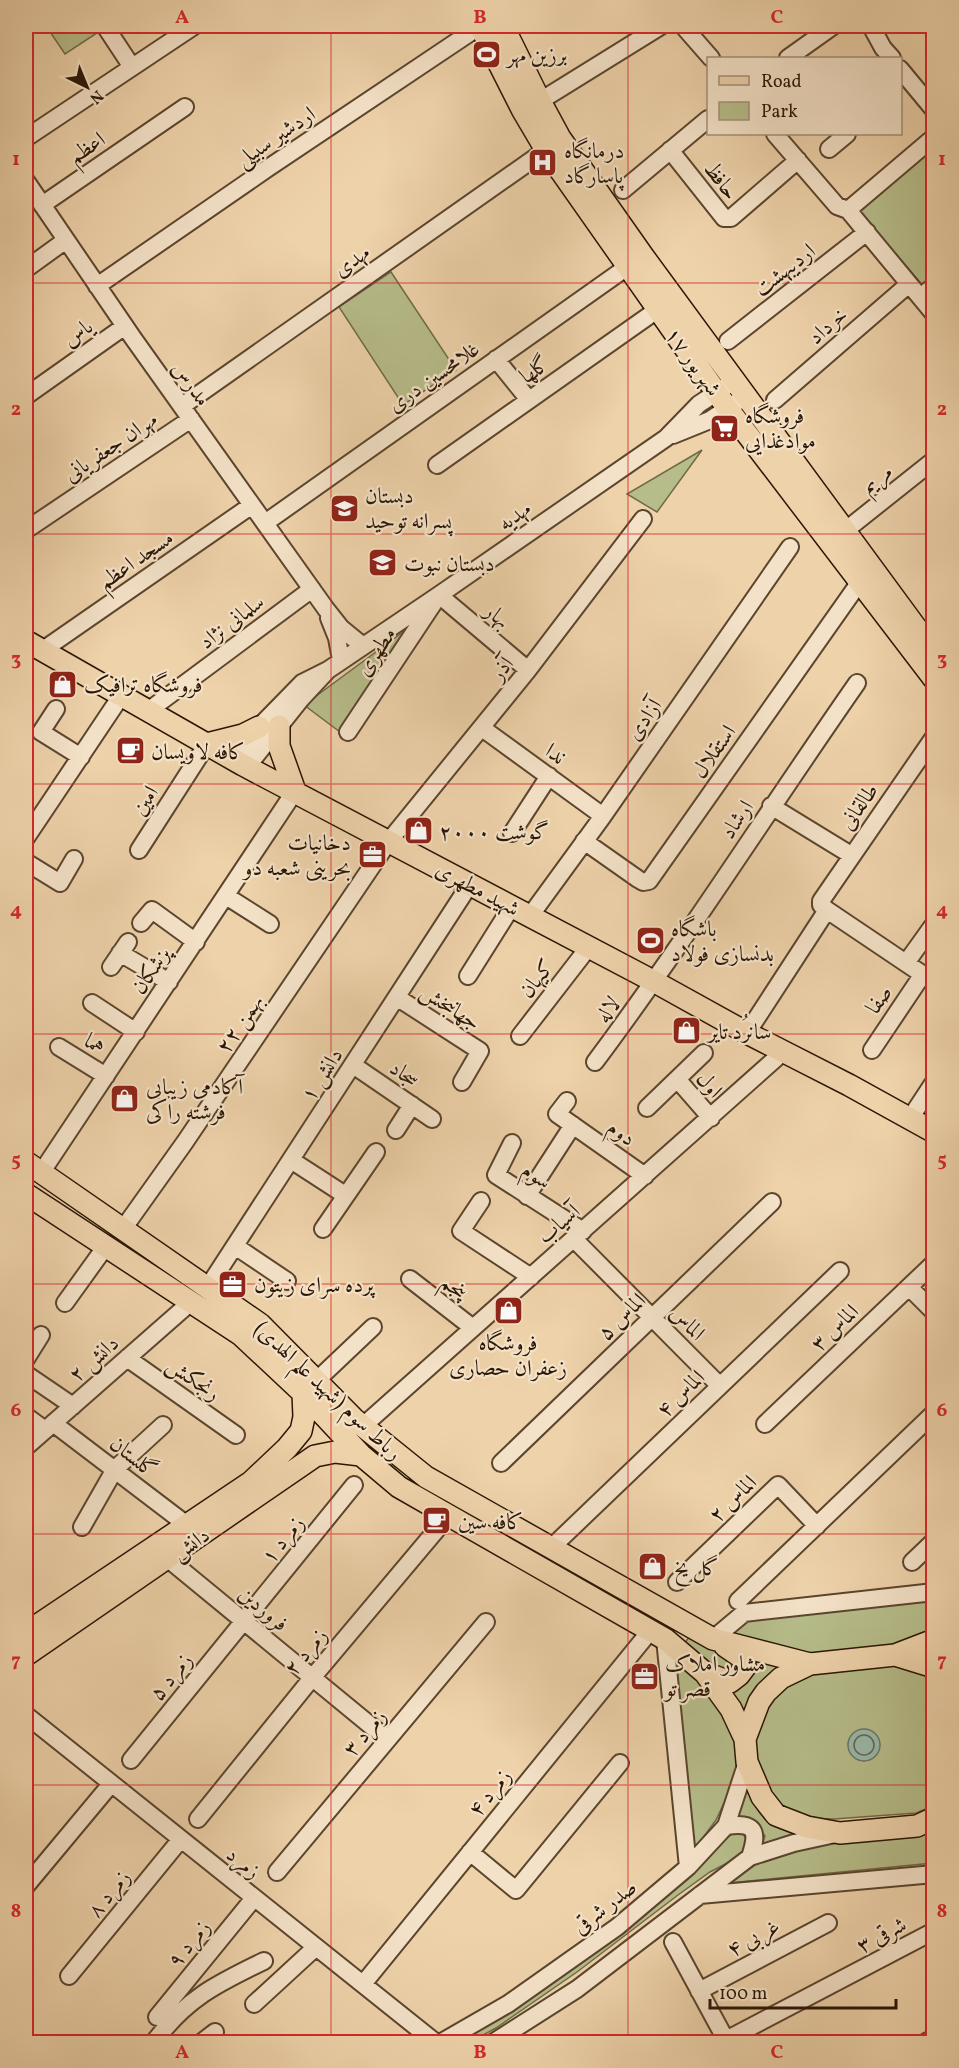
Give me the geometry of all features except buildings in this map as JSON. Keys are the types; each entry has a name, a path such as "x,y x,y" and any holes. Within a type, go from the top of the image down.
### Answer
{"main road":[{"name":"۱۷ شهریور","path":"480,26 531,106 560,138 635,261 657,309 722,401 933,679"},
{"name":"۱۷ شهریور","path":"502,26 546,150 740,388 933,652"},
{"name":"شهید مطهری","path":"34,646 243,765 849,1085 933,1132"},
{"path":"207,744 269,726 279,746 295,791"},
{"name":"رباط سوم (شهید علم الهدی)","path":"33,1167 260,1324 362,1455 399,1487 658,1634 705,1673 731,1709 745,1739"},
{"name":"رباط سوم (شهید علم الهدی)","path":"26,1194 241,1335 363,1426 426,1477 713,1639 810,1664"},
{"name":"دانش","path":"26,1633 251,1482 287,1448 301,1431 310,1387"},
{"path":"287,1448 296,1452 300,1459 300,1467"},
{"name":"دانش","path":"26,1655 315,1456 335,1452 362,1455"},
{"path":"705,1673 730,1682 740,1675 745,1667 744,1659 739,1654 713,1639"},
{"path":"928,1823 875,1831 840,1833 807,1827 776,1815 762,1797 747,1762 745,1739 759,1702 781,1678 810,1664 895,1655 933,1640"},
{"path":"895,1655 933,1667"}],"street":[{"path":"105,26 132,67"},
{"path":"26,138 194,26"},
{"name":"اردشیر سبیلی","path":"98,286 268,168 480,26"},
{"path":"531,106 661,26"},
{"path":"683,26 710,57"},
{"path":"789,57 833,26"},
{"path":"871,26 883,48 891,57"},
{"path":"904,80 933,110"},
{"name":"اعظم","path":"42,204 185,106"},
{"path":"623,190 707,121"},
{"path":"776,135 837,206 848,210 933,314"},
{"path":"828,149 846,135"},
{"path":"848,210 933,137"},
{"name":"مهدی","path":"186,413 546,150"},
{"name":"حافظ","path":"670,150 727,219 798,160"},
{"name":"مدرس","path":"26,181 125,326 326,609"},
{"name":"اردیبهشت","path":"728,341 867,232"},
{"path":"26,269 66,240"},
{"name":"غلامحسین دری","path":"265,523 635,261"},
{"name":"خرداد","path":"775,399 914,291 933,286"},
{"name":"گلها","path":"437,465 657,309"},
{"name":"یاس","path":"26,396 125,326"},
{"path":"496,359 529,400"},
{"name":"مهدیه","path":"243,765 244,753 269,726 302,683 334,665 439,595 666,438 699,404 722,401 740,388"},
{"name":"مهران جعفریانی","path":"26,530 186,413"},
{"name":"مریم","path":"846,530 933,460"},
{"name":"مسجد اعظم","path":"34,646 252,505"},
{"name":"آذر","path":"389,841 528,670 643,519"},
{"name":"آزادی","path":"468,976 603,816 790,547"},
{"name":"استقلال","path":"584,841 643,882 649,881 859,583"},
{"name":"سلمانی نژاد","path":"148,711 312,589"},
{"name":"بهار","path":"439,595 528,670"},
{"name":"مطهری","path":"348,732 439,595"},
{"path":"326,609 341,628 363,646"},
{"path":"326,609 337,638 334,665"},
{"name":"ارشاد","path":"655,982 771,806 857,682"},
{"path":"26,838 121,696"},
{"path":"56,709 41,732 81,757"},
{"name":"ندا","path":"482,728 603,816"},
{"name":"طالقانی","path":"747,1033 824,905 851,855 933,737"},
{"name":"امین","path":"139,850 207,744"},
{"path":"512,833 549,776"},
{"name":"پزشکان","path":"33,1167 106,1076 295,791"},
{"path":"771,806 851,855"},
{"name":"۲۲ بهمن","path":"123,1229 192,1132 389,841"},
{"path":"26,861 60,883 74,859"},
{"name":"دانش ۱","path":"208,1287 470,884"},
{"path":"226,896 270,924"},
{"path":"824,905 928,978"},
{"path":"141,923 152,910 196,942"},
{"path":"906,963 933,924"},
{"name":"کیهان","path":"520,1036 588,948"},
{"path":"120,954 169,982"},
{"name":"صفا","path":"872,1050 928,978"},
{"name":"لاله","path":"595,1062 655,982"},
{"name":"جهانبخش","path":"398,998 480,1051 462,1082"},
{"path":"92,1003 136,1032"},
{"name":"هما","path":"59,1047 106,1076"},
{"name":"آسیاب","path":"363,1426 783,1052"},
{"path":"647,1108 704,1053"},
{"name":"سجاد","path":"353,1065 432,1119"},
{"name":"اول","path":"677,1079 711,1118"},
{"path":"909,1120 933,1082"},
{"path":"527,1196 573,1125 557,1114 567,1101"},
{"path":"396,1130 412,1105"},
{"name":"دوم","path":"573,1125 645,1176"},
{"name":"سوم","path":"512,1143 496,1175 579,1235"},
{"path":"323,1229 376,1152"},
{"path":"291,1161 345,1194"},
{"path":"481,1202 461,1231 531,1277"},
{"name":"الماس ۵","path":"501,1463 772,1202"},
{"name":"الماس","path":"579,1235 652,1317 720,1386"},
{"path":"65,1303 106,1246"},
{"path":"235,1246 287,1281"},
{"name":"الماس ۳","path":"765,1424 933,1263"},
{"name":"الماس ۴","path":"552,1547 840,1270"},
{"name":"پنجم","path":"410,1279 473,1328"},
{"path":"909,1287 933,1312"},
{"name":"دانش ۲","path":"26,1447 191,1302"},
{"path":"310,1387 373,1327"},
{"path":"26,1359 41,1335"},
{"name":"رنجکش","path":"127,1358 236,1435"},
{"path":"26,1374 73,1406"},
{"path":"738,1601 933,1413"},
{"name":"گلستان","path":"26,1416 49,1426 115,1469 187,1525"},
{"path":"82,1527 115,1469 163,1425"},
{"name":"زمرد ۱","path":"244,1621 354,1485"},
{"name":"الماس ۲","path":"677,1581 778,1485 817,1526"},
{"name":"زمرد ۲","path":"198,1819 312,1678 449,1515"},
{"path":"912,1562 933,1541"},
{"name":"فروردین","path":"167,1558 387,1739"},
{"path":"713,1639 744,1613 933,1592"},
{"name":"زمرد ۵","path":"131,1760 244,1621"},
{"name":"زمرد ۳","path":"277,1872 486,1622"},
{"path":"658,1634 688,1867"},
{"name":"زمرد ۴","path":"363,1984 470,1852 658,1634"},
{"name":"زمرد","path":"28,1722 181,1839 435,2043"},
{"name":"صدر شرقی","path":"442,2043 508,2004 617,1927 688,1867 726,1826 747,1762"},
{"path":"470,1852 516,1890 620,1763"},
{"path":"26,1886 111,1784"},
{"path":"726,1826 740,1824 753,1829 756,1840 750,1857"},
{"path":"494,2043 577,1989 750,1857 794,1843 840,1833"},
{"name":"زمرد ۸","path":"69,1976 181,1839"},
{"path":"700,1895 933,1874"},
{"name":"زمرد ۹","path":"156,2017 254,1898"},
{"name":"۴ غربی","path":"699,1991 828,1923"},
{"name":"۳ شرقی","path":"725,2042 933,1931"},
{"path":"673,1942 725,2042"},
{"path":"254,2004 316,1947"},
{"path":"154,2043 169,2022 212,1986 264,1961"},
{"path":"202,2043 215,2032"},
{"path":"926,2043 933,2038"}],"green space":[{"path":"46,26 97,26 100,31 65,54"},
{"path":"933,144 933,280 925,288 858,210"},
{"path":"391,272 456,370 403,405 339,307"},
{"path":"702,450 657,512 627,494"},
{"path":"407,629 340,732 304,705"},
{"path":"933,1597 933,1634 888,1649 809,1657 727,1638 750,1619"},
{"path":"689,1637 729,1656 735,1665 724,1676 684,1644"},
{"path":"673,1653 700,1678 734,1733 738,1758 732,1786 716,1820 693,1851"},
{"path":"748,1656 789,1666 742,1718 723,1686 735,1690 748,1679 755,1664"},
{"path":"909,1665 933,1675 933,1806 916,1813 834,1819 802,1818 779,1803 764,1786 754,1763 757,1721 779,1688 800,1676","holes":["852,1735 876,1735 879,1740 877,1754 870,1759 859,1760 848,1744"]},
{"path":"747,1787 755,1806 766,1819 781,1829 800,1834 762,1845 765,1836 759,1829 750,1820 737,1816"},
{"path":"735,1832 743,1834 748,1841 739,1857 710,1872 577,1972 496,2028 470,2042 455,2042"},
{"path":"902,1833 933,1834 933,1863 729,1883 758,1863 815,1845"}],"water":[{"path":"864,1729 875,1734 880,1745 875,1756 864,1761 853,1756 848,1745 853,1734"}],"place":[{"name":"برزین مهر","path":"486,54"},
{"name":"درمانگاه پاسارگاد","path":"543,163"},
{"name":"فروشگاه موادغذایی","path":"724,428"},
{"name":"دبستان پسرانه توحید","path":"344,508"},
{"name":"دبستان نبوت","path":"383,563"},
{"name":"فروشگاه ترافیک","path":"63,684"},
{"name":"کافه لاویسان","path":"130,751"},
{"name":"گوشت ۲۰۰۰","path":"418,831"},
{"name":"دخانیات بحرینی شعبه دو","path":"372,855"},
{"name":"باشگاه بدنسازی فولاد","path":"650,941"},
{"name":"سانرُد تایر","path":"687,1031"},
{"name":"آکادمی زیبایی فرشته راکی","path":"125,1099"},
{"name":"پرده سرای زیتون","path":"233,1284"},
{"name":"فروشگاه زعفران حصاری","path":"508,1310"},
{"name":"کافه سین","path":"437,1521"},
{"name":"گل یخ","path":"653,1567"},
{"name":"مشاور املاک قصر تو","path":"644,1676"}]}
